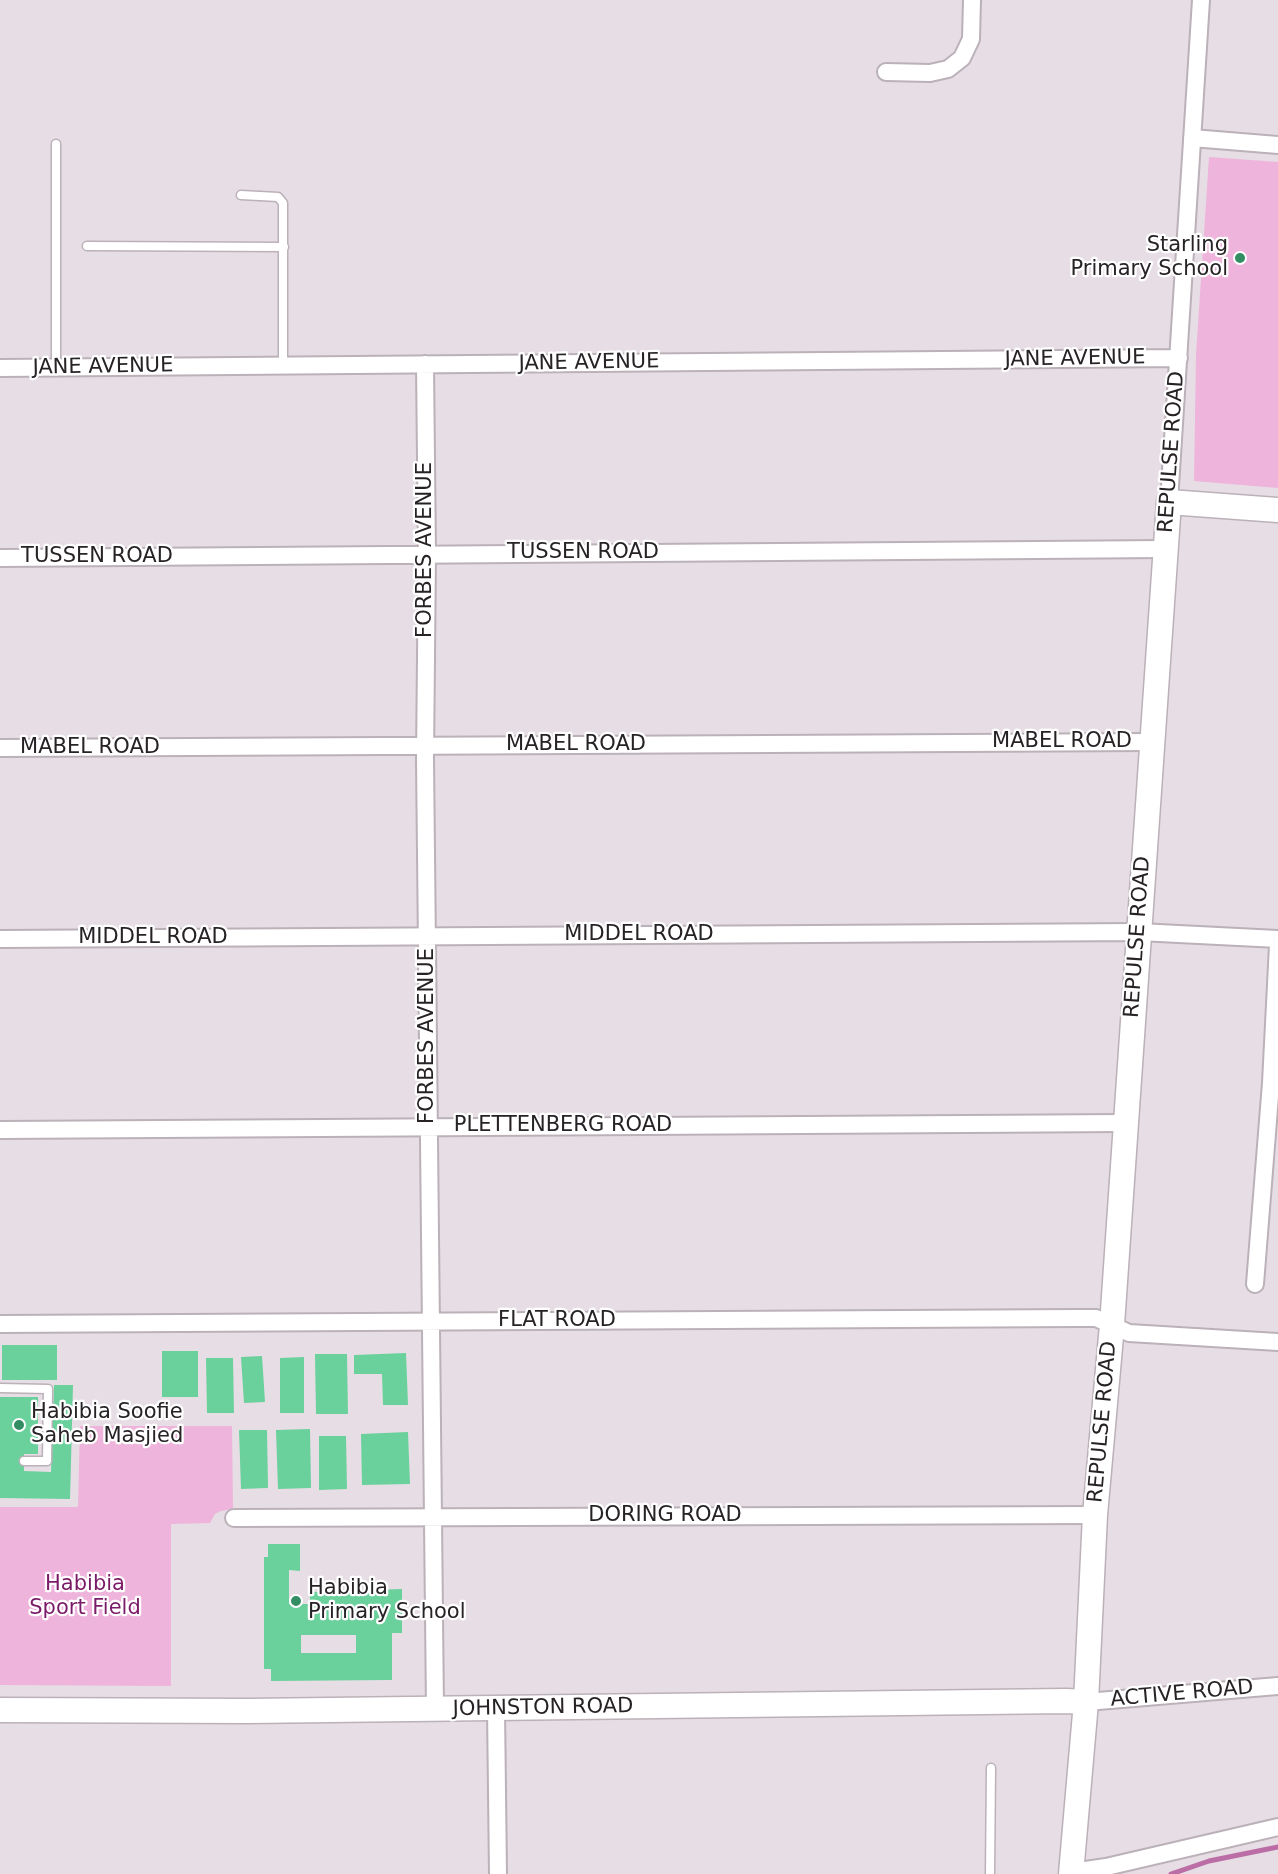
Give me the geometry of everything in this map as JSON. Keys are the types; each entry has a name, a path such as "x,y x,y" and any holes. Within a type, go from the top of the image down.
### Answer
{"street":[{"path":"886,72 930,73 948,69 962,58 971,39 972,0"},
{"name":"REPULSE ROAD","path":"1071,1873 1086,1702 1095,1515 1112,1325 1179,358 1201,0"},
{"path":"1192,138 1278,145"},
{"name":"JANE AVENUE","path":"0,368 1179,358"},
{"name":"FORBES AVENUE","path":"425,364 427,554 425,746 435,1709"},
{"path":"1169,502 1278,510"},
{"name":"TUSSEN ROAD","path":"0,558 1165,549"},
{"name":"MABEL ROAD","path":"0,748 1152,742"},
{"name":"MIDDEL ROAD","path":"0,939 1139,932 1278,939"},
{"path":"1255,1284 1274,1083 1278,945"},
{"name":"PLETTENBERG ROAD","path":"0,1130 1125,1124"},
{"name":"FLAT ROAD","path":"0,1324 1096,1318 1130,1333 1278,1342"},
{"name":"DORING ROAD","path":"234,1518 1095,1515"},
{"name":"ACTIVE ROAD","path":"1086,1702 1278,1686"},
{"name":"JOHNSTON ROAD","path":"0,1710 248,1711 1086,1702"},
{"path":"496,1709 498,1874"},
{"path":"1071,1873 1278,1827"}],"lane":[{"path":"56,144 56,367"},
{"path":"241,195 278,197 283,203 283,365"},
{"path":"87,246 284,247"},
{"path":"0,1388 48,1389 47,1461 24,1461"},
{"path":"990,1874 991,1768"}],"green space":[{"name":"Starling Primary School","path":"1209,157 1278,162 1278,488 1194,481 1196,355"},
{"name":"Habibia Sport Field","path":"80,1426 232,1426 233,1509 215,1514 210,1523 171,1524 171,1686 0,1685 0,1507 78,1507"}],"building":[{"path":"2,1345 57,1345 57,1380 2,1380"},
{"path":"162,1351 198,1351 198,1397 162,1397"},
{"path":"406,1353 408,1405 383,1405 382,1374 354,1374 354,1355"},
{"path":"315,1354 347,1354 348,1414 316,1414"},
{"path":"262,1356 265,1402 244,1403 241,1357"},
{"path":"304,1357 304,1413 280,1413 280,1358"},
{"path":"206,1358 233,1358 234,1413 207,1413"},
{"name":"Habibia Soofie Saheb Masjied","path":"54,1385 73,1385 70,1499 0,1498 0,1397 38,1397 38,1454 24,1454 24,1471 51,1472"},
{"path":"310,1429 311,1488 278,1489 276,1430"},
{"path":"239,1430 267,1430 268,1488 241,1489"},
{"path":"408,1432 410,1484 362,1485 361,1434"},
{"path":"319,1436 346,1436 347,1489 319,1490"},
{"path":"268,1544 300,1544 300,1571 289,1570 289,1604 310,1604 310,1592 402,1589 402,1633 392,1633 392,1680 271,1681 271,1669 264,1669 264,1557 268,1557","holes":["301,1635 356,1635 356,1653 301,1653"]}],"waterway":[{"path":"1171,1874 1209,1861 1278,1847"}],"place":[{"name":"Starling Primary School","path":"1240,258"},
{"name":"Habibia Soofie Saheb Masjied","path":"19,1425"},
{"name":"Habibia Primary School","path":"296,1601"}]}
